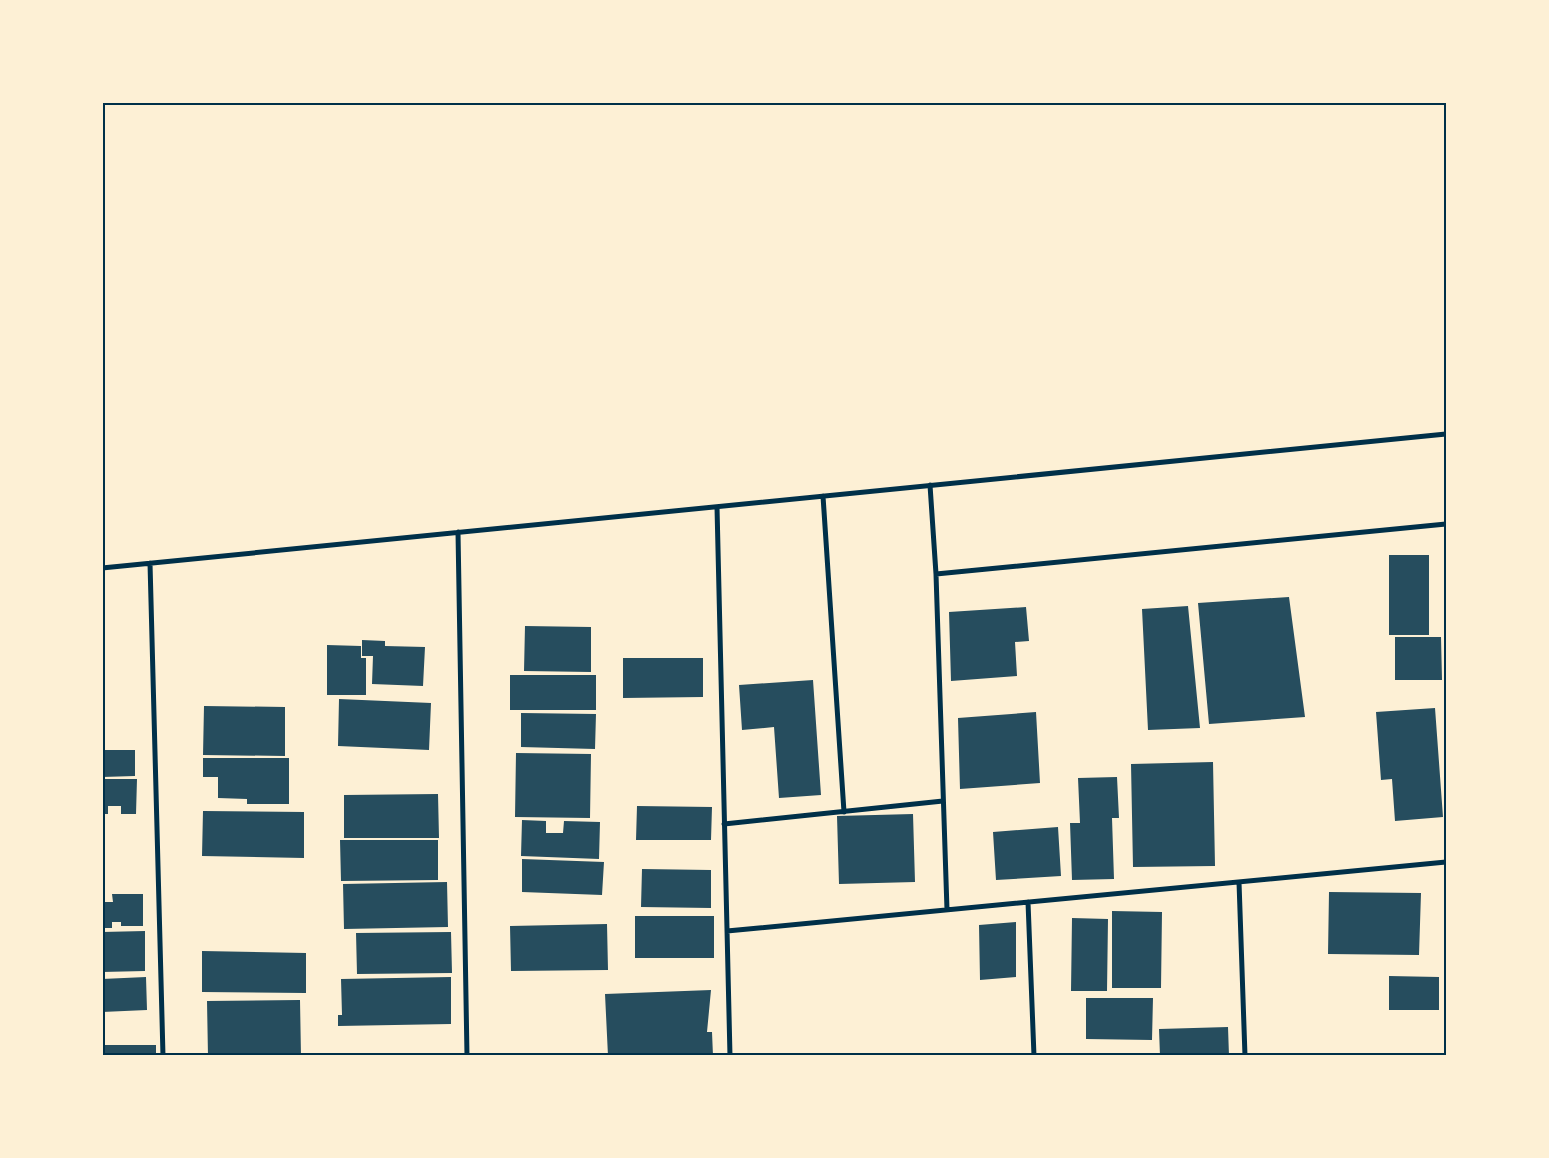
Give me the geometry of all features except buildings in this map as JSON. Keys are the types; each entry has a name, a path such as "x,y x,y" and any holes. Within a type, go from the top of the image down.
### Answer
{"street":[{"path":"102,568 1446,434"},
{"path":"930,485 936,574 947,910"},
{"path":"823,496 844,812"},
{"path":"716,507 730,1056"},
{"path":"936,574 1446,524"},
{"path":"458,532 467,1056"},
{"path":"150,563 163,1056"},
{"path":"724,824 943,802"},
{"path":"727,932 1446,862"},
{"path":"1239,882 1245,1056"},
{"path":"1028,902 1034,1056"}]}
